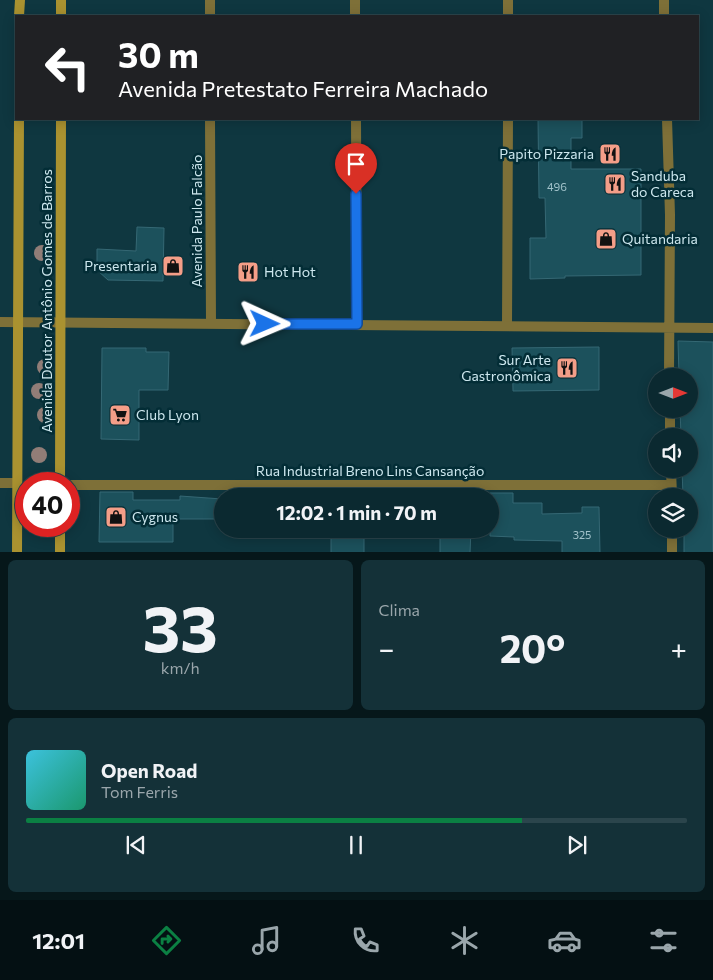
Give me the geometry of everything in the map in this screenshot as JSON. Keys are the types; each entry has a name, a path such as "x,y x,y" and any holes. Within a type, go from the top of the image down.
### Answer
{"main road":[{"path":"19,15 20,0"},
{"path":"61,0 61,15"},
{"name":"Avenida Doutor Antônio Gomes de Barros","path":"17,472 19,120"},
{"name":"Avenida Doutor Antônio Gomes de Barros","path":"60,120 60,472"},
{"name":"Avenida Doutor Antônio Gomes de Barros","path":"17,537 17,552"},
{"path":"60,537 60,552"}],"street":[{"path":"210,0 210,15"},
{"path":"355,0 355,15"},
{"path":"508,0 508,15"},
{"path":"664,0 664,15"},
{"name":"Avenida Paulo Falcão","path":"210,120 211,323"},
{"path":"356,120 357,324"},
{"path":"507,326 508,120"},
{"path":"667,120 670,215 670,368"},
{"path":"0,322 713,328"},
{"path":"671,478 671,488"},
{"path":"0,483 15,483"},
{"name":"Rua Industrial Breno Lins Cansanção","path":"80,484 671,484"},
{"path":"672,538 672,552"}],"building":[{"path":"538,120 582,120 582,138 571,138 571,169 641,169 641,275 565,276 565,278 530,279 530,238 546,238 545,198 539,198"},
{"path":"137,227 164,228 163,281 108,280 97,270 97,249 136,251"},
{"path":"678,341 713,342 713,552 684,552 684,538 698,538 698,488 683,488 682,478 698,478 698,428 681,428 680,418 698,418 698,368 679,368"},
{"path":"599,347 599,390 513,391 512,348"},
{"name":"Club Lyon","path":"102,348 146,348 146,352 169,352 168,390 139,390 139,440 101,439"},
{"path":"100,492 133,492 133,500 180,500 180,496 214,498 214,519 173,519 173,542 99,542"},
{"path":"499,493 513,493 513,503 542,503 542,514 582,513 582,507 599,507 600,552 562,552 562,541 514,540 514,537 499,536"},
{"path":"331,538 364,538 364,552 331,552"},
{"path":"440,538 471,538 470,552 440,552"}],"place":[{"name":"Papito Pizzaria","path":"610,154"},
{"name":"Sanduba do Careca","path":"615,184"},
{"name":"Quitandaria","path":"606,239"},
{"name":"Presentaria","path":"173,266"},
{"name":"Hot Hot","path":"248,272"},
{"name":"Sur Arte Gastronômica","path":"567,368"},
{"name":"Club Lyon","path":"120,415"},
{"name":"Cygnus","path":"116,517"}],"route":[{"path":"265,324 357,324 356,194"}]}
